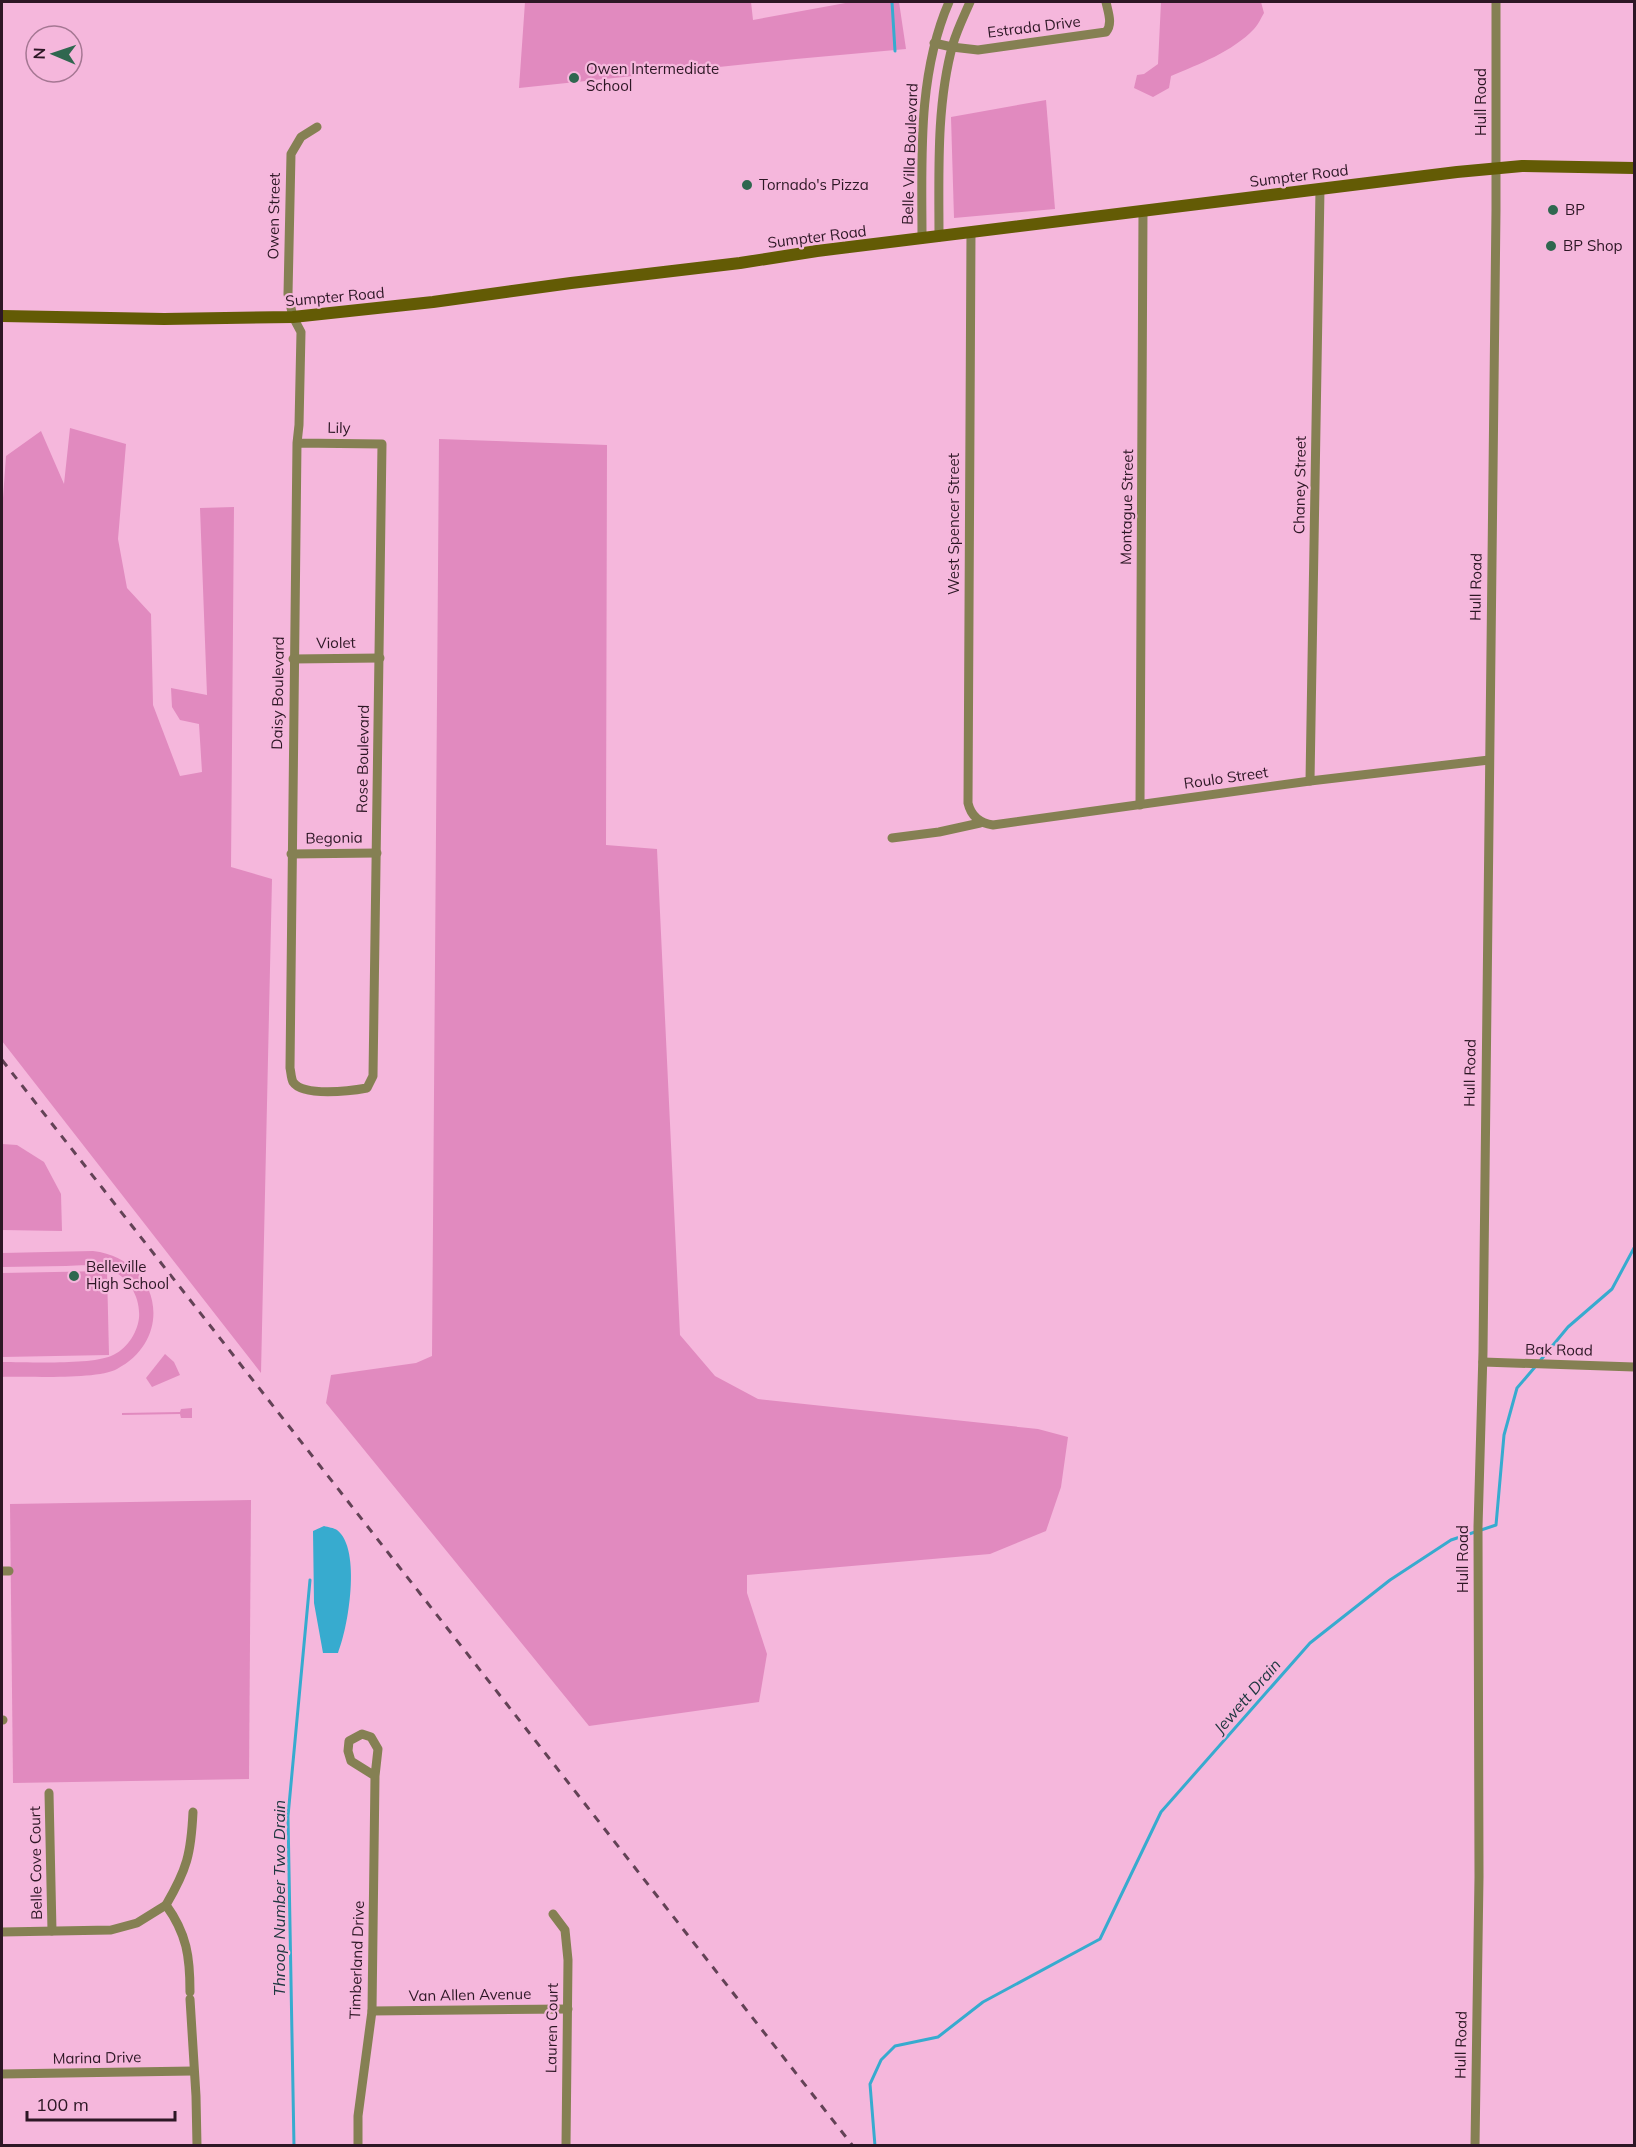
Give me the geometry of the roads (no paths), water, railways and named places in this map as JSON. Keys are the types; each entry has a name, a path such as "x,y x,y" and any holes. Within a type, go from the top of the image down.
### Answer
{"street":[{"name":"Belle Villa Boulevard","path":"922,239 924,112 927,75 934,43 949,2"},
{"path":"939,237 940,119 952,47 970,2"},
{"name":"Estrada Drive","path":"934,43 978,50 1106,32 1110,23 1106,2"},
{"name":"Hull Road","path":"1475,2145 1479,1877 1478,1527 1483,1362 1496,2"},
{"name":"Owen Street","path":"293,317 288,294 291,154 301,137 317,127"},
{"name":"Sumpter Road","path":"2,316 153,319 293,317 433,302 1143,210 1496,168 1522,166 1635,168"},
{"name":"Chaney Street","path":"1310,782 1320,189"},
{"name":"Montague Street","path":"1140,805 1143,210"},
{"name":"West Spencer Street","path":"970,232 968,803 980,823"},
{"name":"Daisy Boulevard","path":"291,1072 293,659 301,332 293,317"},
{"name":"Lily","path":"297,443 382,444"},
{"name":"Rose Boulevard","path":"291,1072 294,1082 301,1088 316,1091 367,1088 373,1076 382,444"},
{"name":"Violet","path":"293,659 380,658"},
{"name":"Roulo Street","path":"892,838 939,832 980,823 993,825 1489,760"},
{"name":"Begonia","path":"291,854 377,853"},
{"name":"Bak Road","path":"1483,1362 1635,1367"},
{"name":"Timberland Drive","path":"358,2145 358,2116 372,2011 375,1776 378,1749 371,1737 362,1734 349,1741 348,1751 351,1761 375,1776"},
{"name":"Belle Cove Court","path":"50,1794 52,1931"},
{"path":"2,1932 111,1930 137,1923 166,1905 180,1881 189,1858 193,1812"},
{"path":"166,1905 183,1933 190,1964 196,2145"},
{"name":"Lauren Court","path":"553,1914 565,1930 568,1959 566,2145"},
{"name":"Van Allen Avenue","path":"372,2011 568,2009"},
{"name":"Marina Drive","path":"2,2074 194,2071"}],"water":[{"path":"324,1526 337,1530 345,1540 351,1571 349,1609 338,1653 323,1653 314,1603 313,1531"}],"waterway":[{"path":"892,2 895,51"},
{"name":"Jewett Drain","path":"1539,1362 1568,1327 1612,1289 1634,1248"},
{"name":"Jewett Drain","path":"875,2146 870,2084 881,2060 895,2046 938,2037 983,2002 1100,1939 1161,1812 1310,1643 1390,1580 1451,1540 1496,1525 1504,1435 1517,1388 1535,1367"},
{"name":"Throop Number Two Drain","path":"294,2146 288,1816 310,1580"}],"railway":[{"path":"2,1060 853,2146"}],"place":[{"name":"Owen Intermediate School","path":"574,78"},
{"name":"Tornado's Pizza","path":"747,185"},
{"name":"BP","path":"1553,210"},
{"name":"BP Shop","path":"1551,246"},
{"name":"Belleville High School","path":"74,1276"}]}
